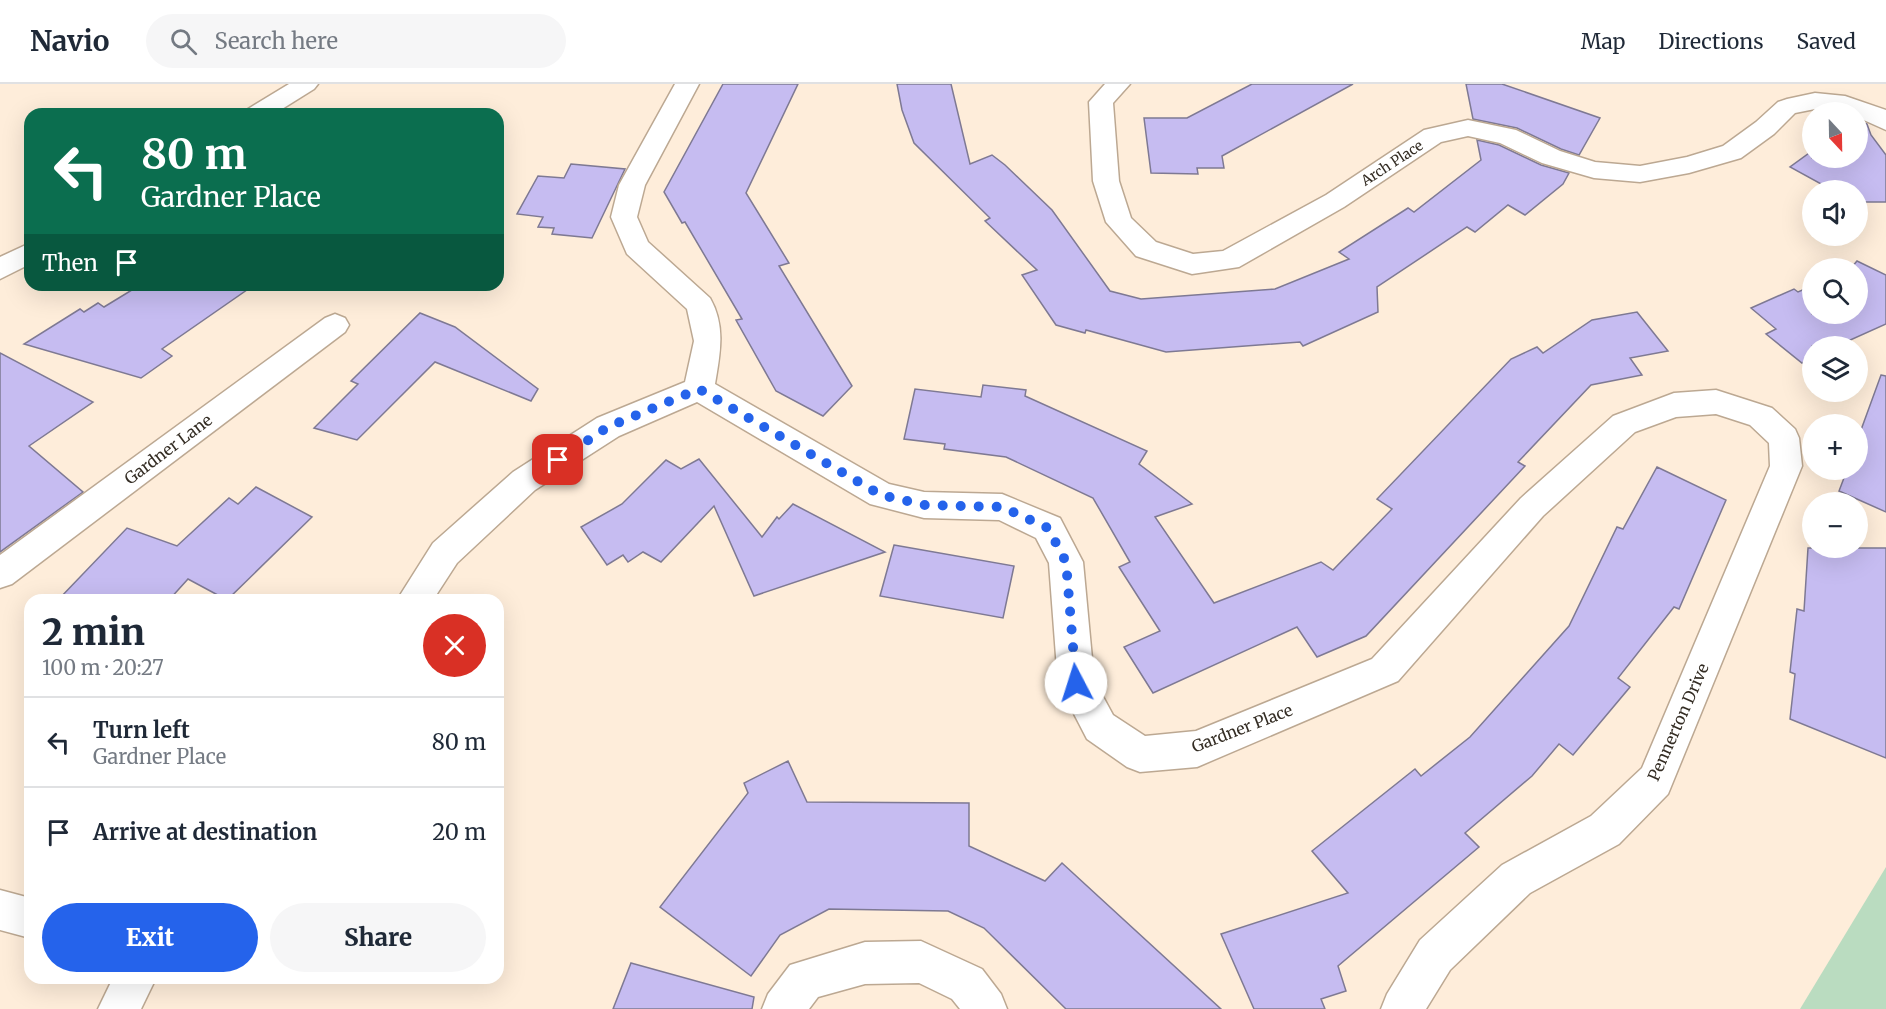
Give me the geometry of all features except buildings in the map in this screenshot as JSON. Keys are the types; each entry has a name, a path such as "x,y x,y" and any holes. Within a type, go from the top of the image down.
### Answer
{"street":[{"path":"267,108 306,84"},
{"path":"418,594 445,554 524,481 608,427 699,389 708,341 700,305 637,247 624,217 632,184 687,84"},
{"name":"Arch Place","path":"1118,84 1101,102 1106,181 1119,222 1146,249 1192,264 1229,260 1335,201 1433,136 1468,128 1508,136 1551,157 1594,170 1640,174 1689,165 1732,152 1765,128 1787,107 1796,105 1815,101 1845,104 1878,116 1886,122"},
{"path":"0,269 24,255"},
{"name":"Gardner Lane","path":"0,573 335,325"},
{"name":"Gardner Place","path":"699,389 881,495 924,505 1002,507 1048,528 1066,562 1076,683 1100,727 1140,754 1197,749 1385,670 1532,507 1624,424 1674,405 1716,402 1761,417"},
{"name":"Pennerton Drive","path":"1402,1009 1435,955 1516,879 1605,830 1655,781 1786,466 1784,438 1761,417"},
{"path":"0,910 24,916"},
{"path":"783,1009 805,980 865,963 921,962 967,984 986,1009"},
{"path":"119,1009 132,984"}],"green space":[{"path":"1886,867 1886,1009 1800,1009"}],"route":[{"path":"558,460 608,427 699,389 881,495 924,505 1002,507 1048,528 1066,562 1076,683"}]}
